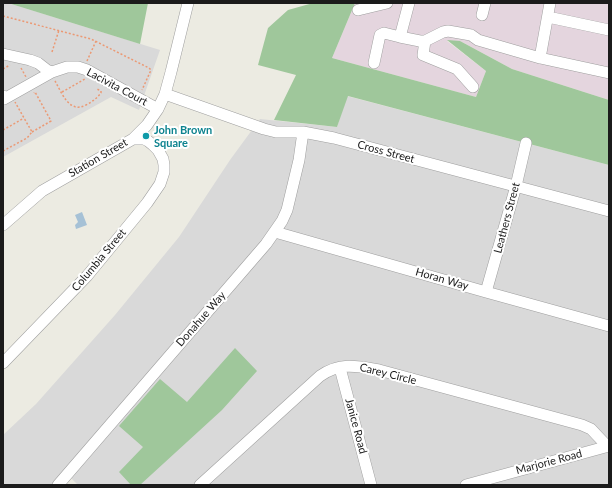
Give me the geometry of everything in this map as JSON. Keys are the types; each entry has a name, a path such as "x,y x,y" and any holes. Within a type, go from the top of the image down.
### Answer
{"street":[{"name":"Station Street","path":"3,225 42,191 133,138 147,125 158,109 165,94 188,3"},
{"path":"358,10 387,3"},
{"path":"400,37 408,3"},
{"path":"482,15 485,3"},
{"path":"540,58 550,3"},
{"path":"548,17 609,30"},
{"path":"374,63 380,35 384,33 425,41 448,31 471,35 478,40 540,58 609,73"},
{"path":"425,41 423,55 457,69 473,87"},
{"path":"3,54 38,63 52,75"},
{"name":"Lacivita Court","path":"3,96 4,99 67,67 78,67 87,70 158,109"},
{"name":"Cross Street","path":"165,94 264,129 276,132 303,132 334,138 609,212"},
{"name":"Columbia Street","path":"3,364 87,276 154,193 163,178 164,165 163,159 153,145 149,136 147,125"},
{"name":"Donahue Way","path":"58,485 275,232 282,221 286,210 299,160 303,132"},
{"path":"133,138 144,139 153,145"},
{"name":"Leathers Street","path":"486,292 516,186 526,143"},
{"name":"Horan Way","path":"275,232 609,326"},
{"name":"Carey Circle","path":"200,485 320,376 326,372 348,366 358,366 379,370 582,425 591,430 608,446"},
{"name":"Janice Road","path":"340,368 371,485"},
{"name":"Marjorie Road","path":"466,485 608,446"}],"path":[{"path":"3,16 91,39 151,69 141,92"},
{"path":"52,52 59,30"},
{"path":"86,63 96,41"},
{"path":"52,75 69,104 76,108 81,108 99,96 101,91 97,89"},
{"path":"62,92 89,77"},
{"path":"3,151 27,138 32,132 51,121 35,92 33,93 31,90"},
{"path":"14,100 32,132"},
{"path":"3,130 24,118"}],"shaded area":[{"path":"3,3 8,3 160,50 139,110 111,97 3,157"},
{"path":"355,3 609,3 609,100 512,69 460,41 447,41 486,71 476,97 332,58"},
{"path":"347,96 609,165 609,485 78,485 64,471 51,485 3,485 3,435 36,404 115,315 179,237 230,160 260,119 337,127"}],"green space":[{"path":"8,3 148,3 140,44"},
{"path":"313,3 355,3 332,58 476,97 486,71 447,40 460,41 512,69 609,100 609,165 348,96 337,127 274,120 296,75 258,65 268,28 288,10"},
{"path":"235,348 257,371 222,410 140,485 131,485 119,472 143,447 119,426 160,379 187,402"}],"water":[{"path":"82,212 87,225 76,229 75,225 78,222 75,215"}],"place":[{"name":"John Brown Square","path":"146,136"}]}
